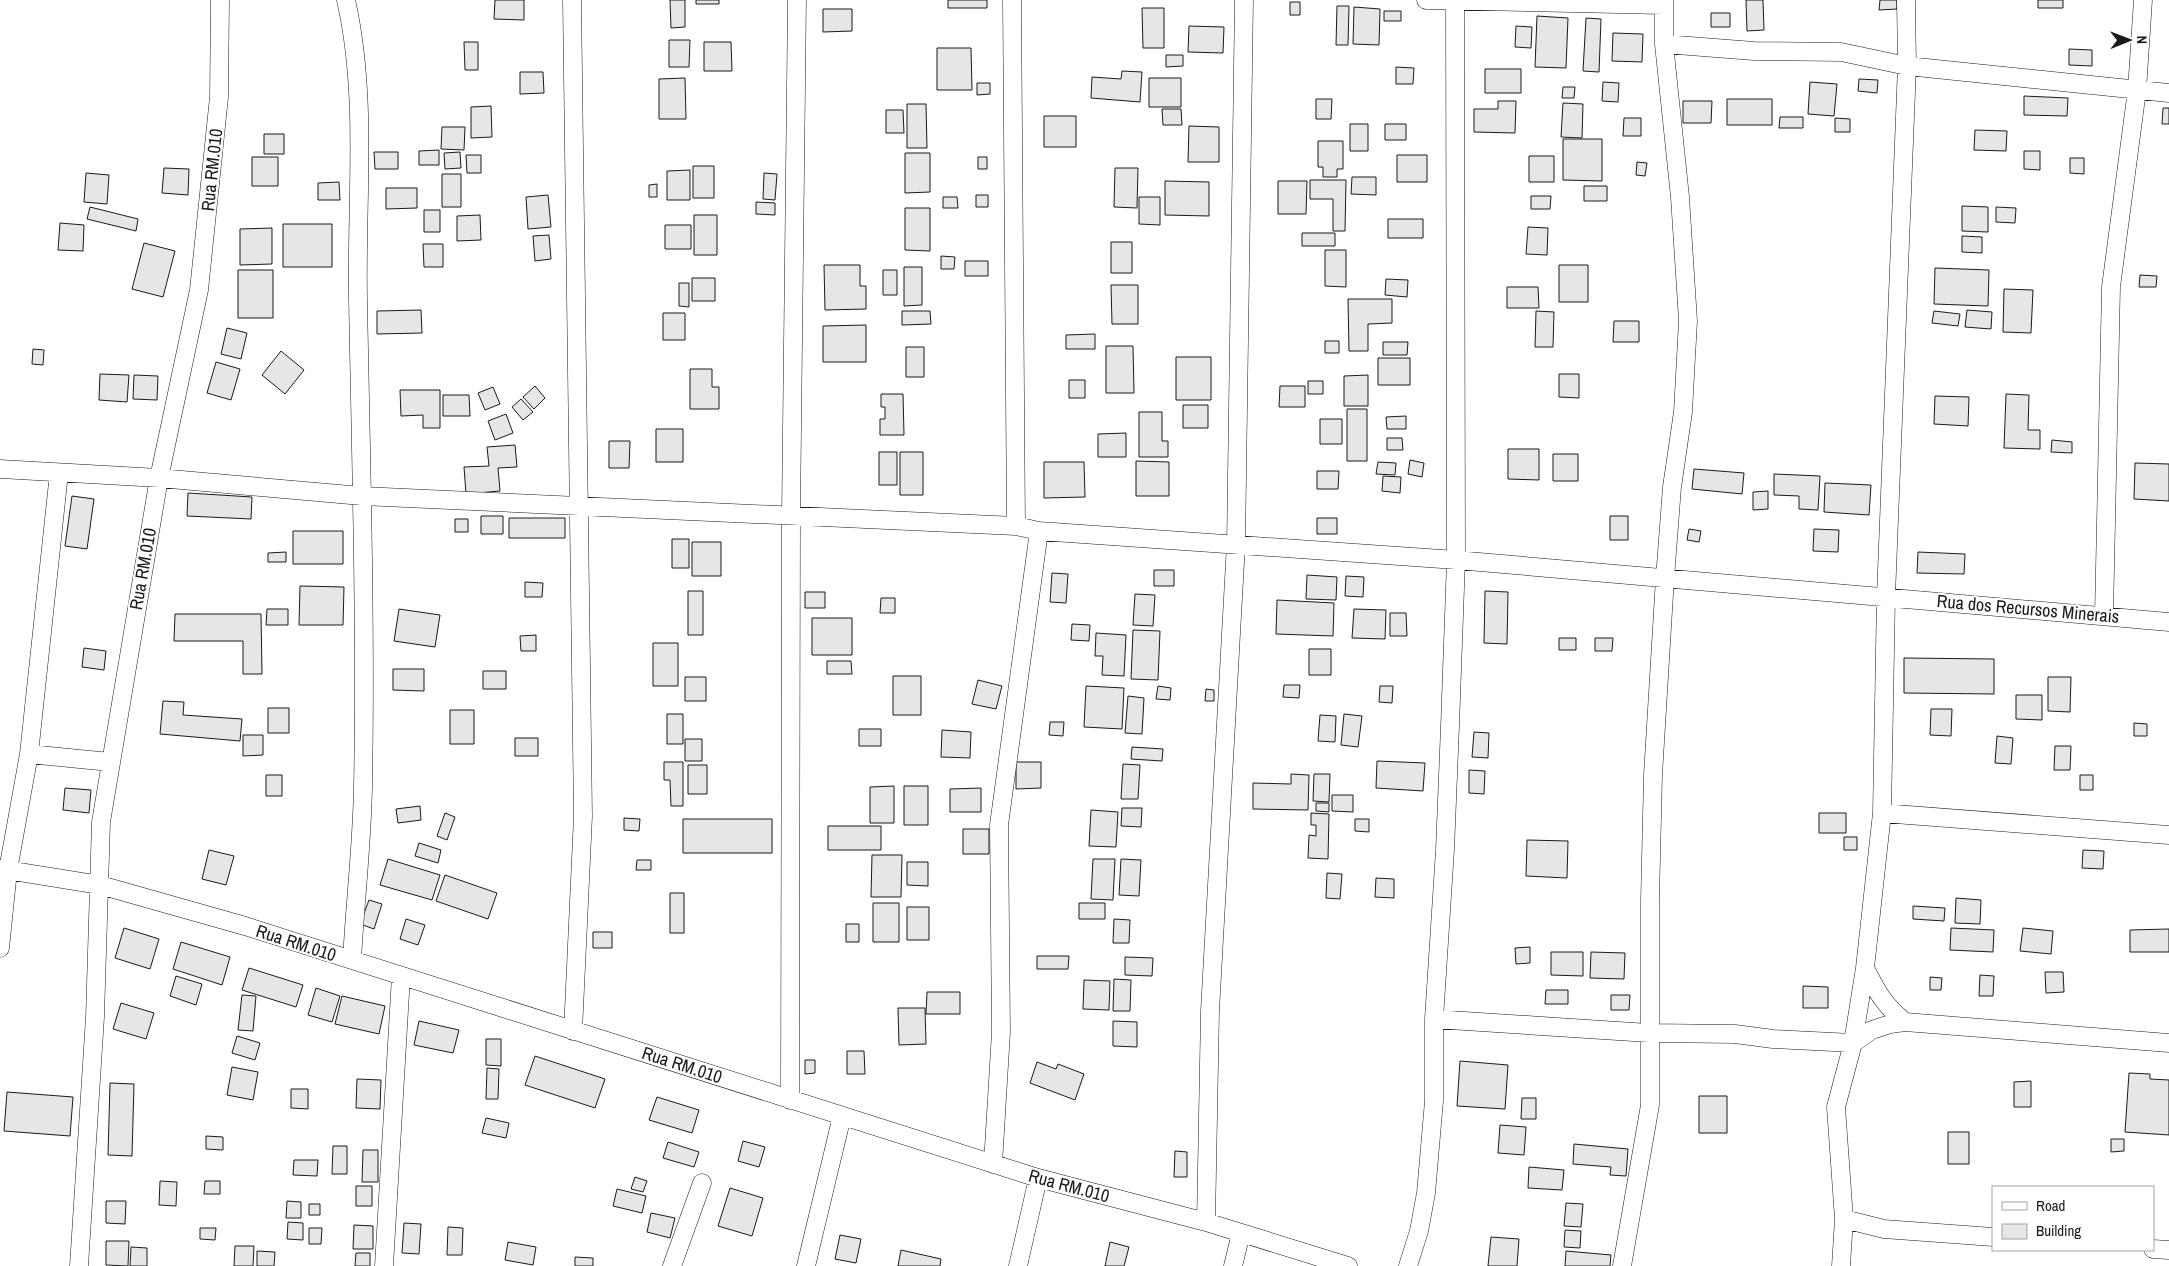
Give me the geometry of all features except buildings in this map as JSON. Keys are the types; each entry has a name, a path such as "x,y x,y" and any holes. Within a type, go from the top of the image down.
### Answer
{"street":[{"name":"Rua RM.010","path":"220,0 219,97 199,290 159,478 110,762 101,822 100,886 244,926 1038,1178 1206,1222 1348,1266"},
{"path":"346,0 352,28 359,83 358,269 362,496 363,789 352,960"},
{"path":"572,0 583,816 573,1031"},
{"path":"790,1100 791,515 797,0"},
{"path":"1012,0 1016,526"},
{"path":"1206,1222 1210,1011 1236,544 1244,0"},
{"path":"1426,0 1664,2 1664,44 1680,197 1688,321 1683,412 1672,487 1653,775 1650,900 1650,1105 1622,1266"},
{"path":"1841,1266 1844,1219 1836,1106 1853,1043 1865,968 1882,813 1886,596 1907,66 1906,0"},
{"path":"2104,616 2112,287 2137,90 2144,0"},
{"path":"1408,1266 1426,1193 1434,1101 1434,1018 1445,850 1456,560 1455,1"},
{"path":"1664,44 1754,51 1841,52 1907,66 2169,93"},
{"name":"Rua dos Recursos Minerais","path":"0,469 159,478 362,496 579,508 791,515 1016,526 1040,531 1456,560 2169,622"},
{"path":"0,948 4,869 29,754 59,473"},
{"path":"993,1164 1001,1032 999,825 1040,531"},
{"path":"29,754 110,762"},
{"path":"1882,813 2169,835"},
{"path":"4,869 100,886 95,1017 79,1266"},
{"path":"1865,968 1888,1009 1905,1022"},
{"path":"384,1266 401,976"},
{"path":"1434,1018 1649,1033 1735,1034 1773,1039 1853,1043 1872,1030 1890,1024 1905,1022 2169,1043"},
{"path":"806,1266 842,1116"},
{"path":"1018,1266 1038,1178"},
{"path":"672,1266 702,1182"},
{"path":"1844,1219 1884,1229 1992,1237"},
{"path":"1233,1266 1241,1233"},
{"path":"2154,1249 2169,1250"}]}
